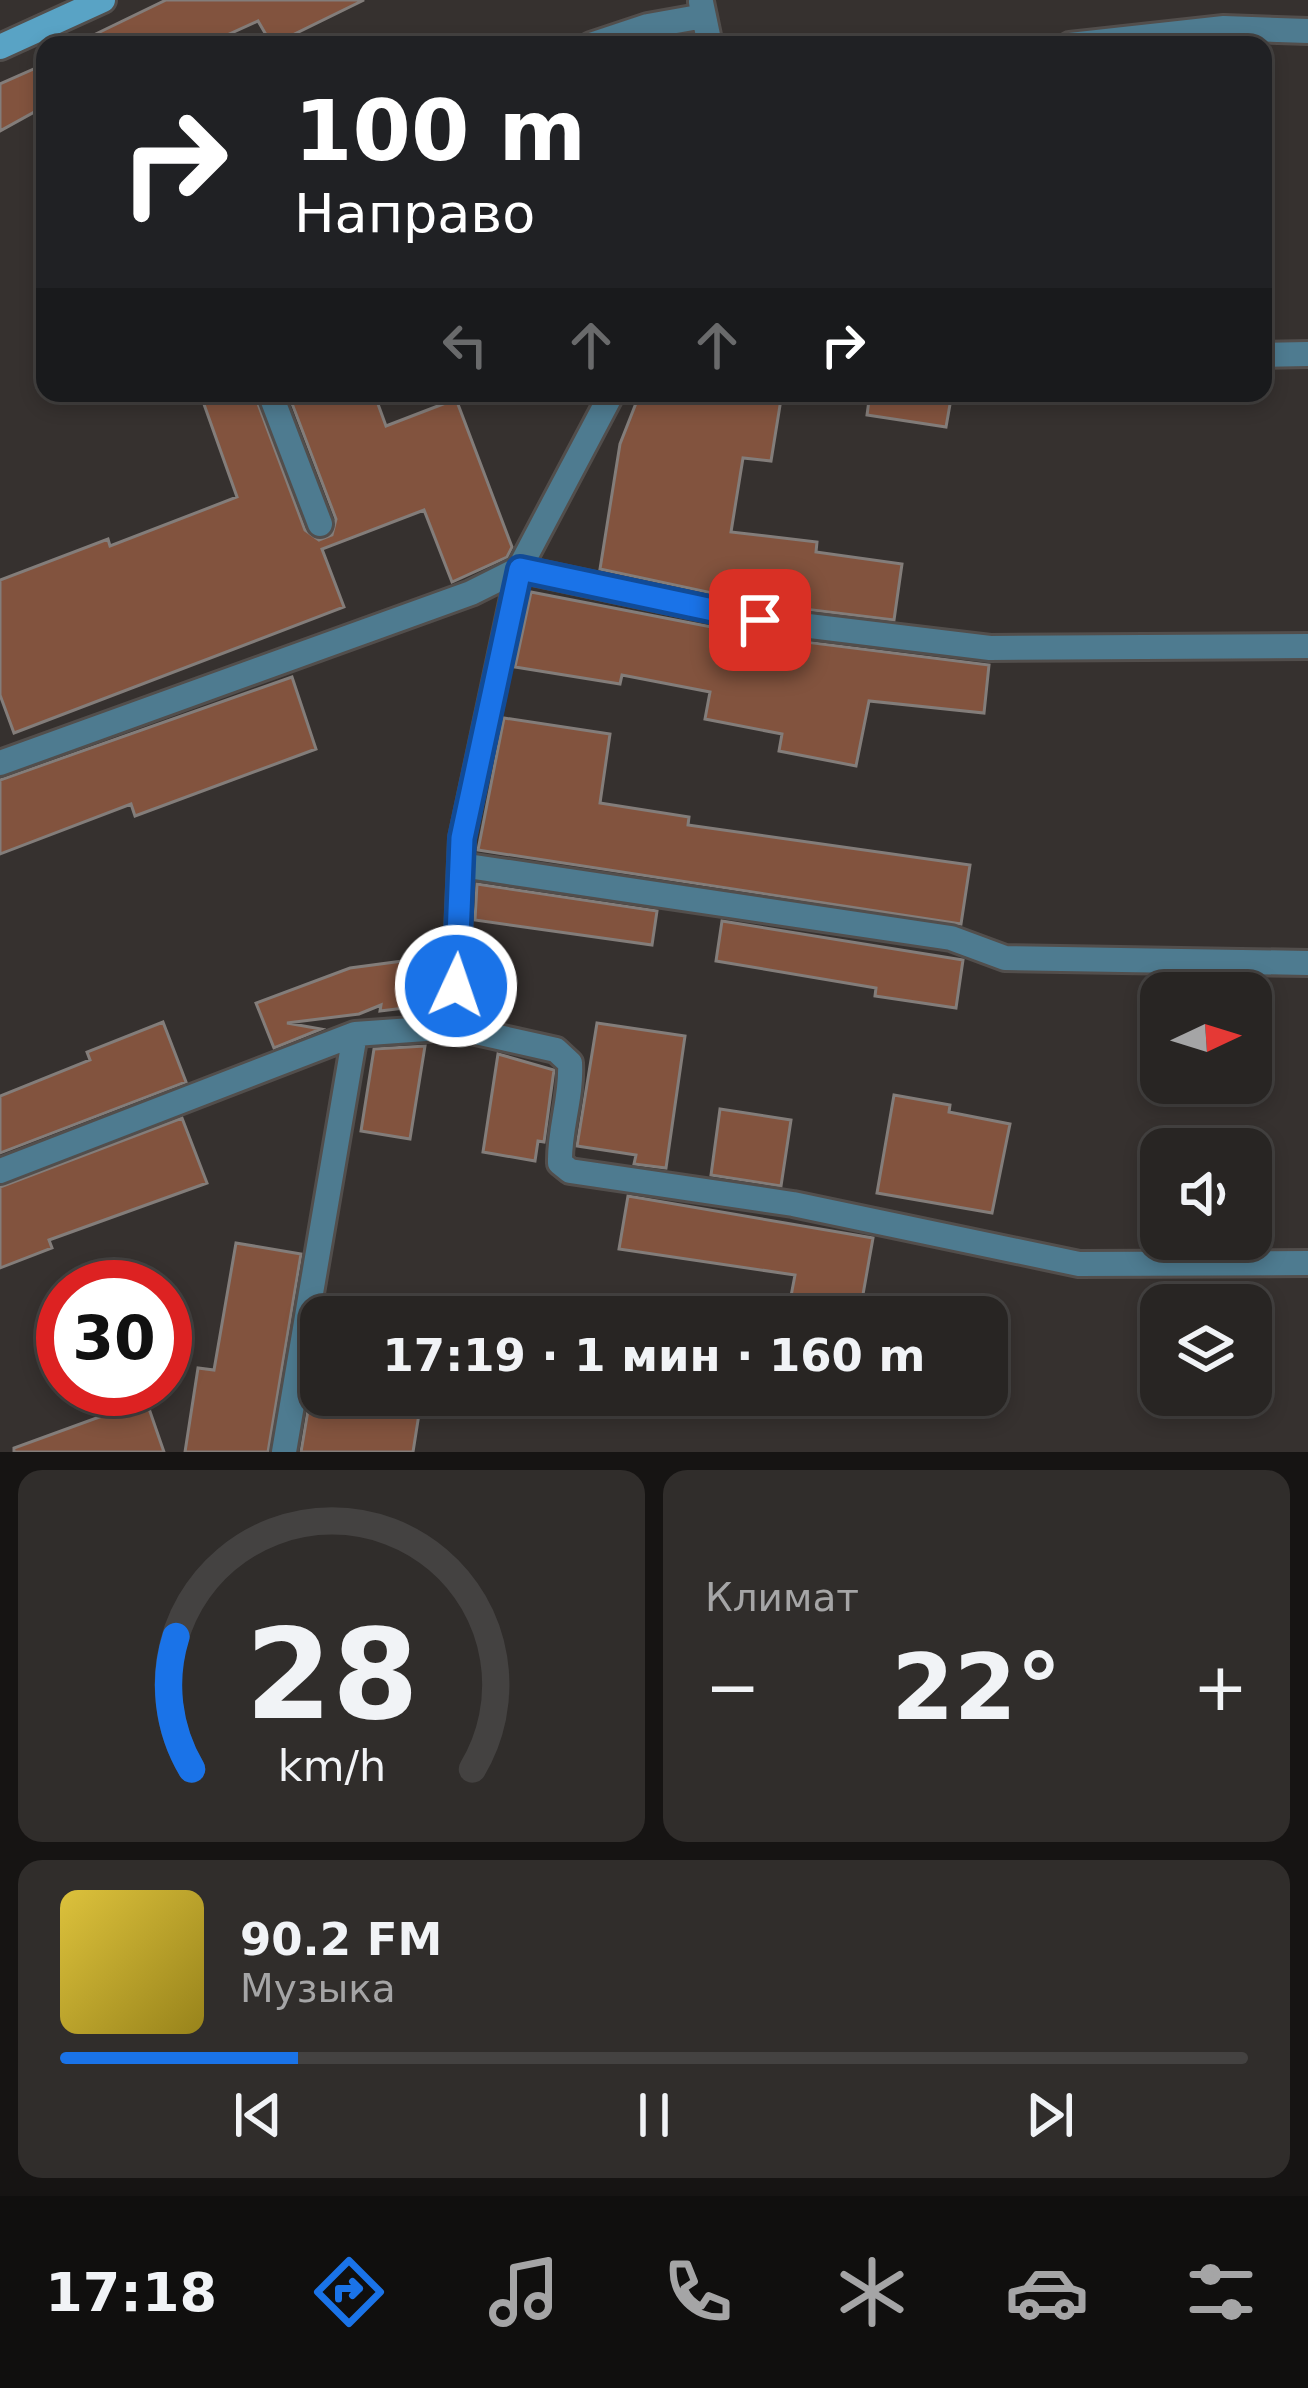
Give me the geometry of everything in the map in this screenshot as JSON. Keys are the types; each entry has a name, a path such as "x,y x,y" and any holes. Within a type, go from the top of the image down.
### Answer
{"street":[{"path":"0,47 104,0"},
{"path":"618,36 702,8"},
{"path":"1152,36 1225,28 1308,32"},
{"path":"1272,355 1308,354"},
{"path":"273,402 320,524"},
{"path":"454,1027 462,838 520,569 607,402"},
{"path":"0,763 471,593 520,569 760,620 990,648 1308,646"},
{"path":"461,865 950,938 1005,958 1308,963"},
{"path":"0,1171 355,1034 454,1027 556,1050 571,1064 572,1087 560,1148 560,1163 570,1171 793,1204 1079,1264 1308,1263"},
{"path":"284,1452 355,1034"}],"building":[{"path":"166,0 364,0 290,36 267,36 258,21 225,36 92,36"},
{"path":"36,68 36,111 0,131 0,84"},
{"path":"203,402 257,402 305,530 319,540 332,535 336,519 291,402 377,402 386,426 457,402 512,547 507,557 452,582 424,510 322,549 344,607 14,733 0,695 0,580 108,539 110,546 237,497"},
{"path":"636,402 781,402 771,461 743,458 731,532 817,542 816,552 902,564 894,620 763,604 600,569 620,444"},
{"path":"869,402 950,402 946,427 867,415"},
{"path":"531,592 758,636 989,665 984,713 869,701 856,766 779,751 782,734 705,719 710,692 622,675 620,684 515,667"},
{"path":"292,677 316,749 135,816 131,804 0,854 0,780"},
{"path":"504,718 610,734 600,803 689,817 688,825 970,865 961,924 478,850"},
{"path":"477,884 657,911 652,945 475,920"},
{"path":"722,921 963,960 956,1008 875,996 876,988 716,961"},
{"path":"433,957 438,1004 380,1011 381,1005 359,1014 287,1023 321,1029 274,1048 256,1003 350,968"},
{"path":"163,1022 186,1082 0,1153 0,1096 90,1060 87,1052"},
{"path":"597,1023 685,1036 666,1168 634,1164 636,1155 577,1146"},
{"path":"425,1046 410,1139 361,1131 374,1049"},
{"path":"498,1054 554,1070 544,1142 538,1141 535,1161 483,1152"},
{"path":"894,1095 950,1105 949,1112 1010,1124 992,1213 877,1193"},
{"path":"720,1109 791,1120 781,1186 711,1175"},
{"path":"182,1118 207,1183 49,1240 52,1248 0,1268 0,1187"},
{"path":"628,1196 873,1238 863,1296 791,1296 795,1275 619,1249"},
{"path":"236,1243 301,1254 268,1452 185,1452 198,1368 214,1370"},
{"path":"102,1416 152,1416 164,1452 14,1452 14,1448"},
{"path":"307,1416 419,1416 413,1452 301,1452"}],"route":[{"path":"456,986 462,838 520,569 760,620"}]}
